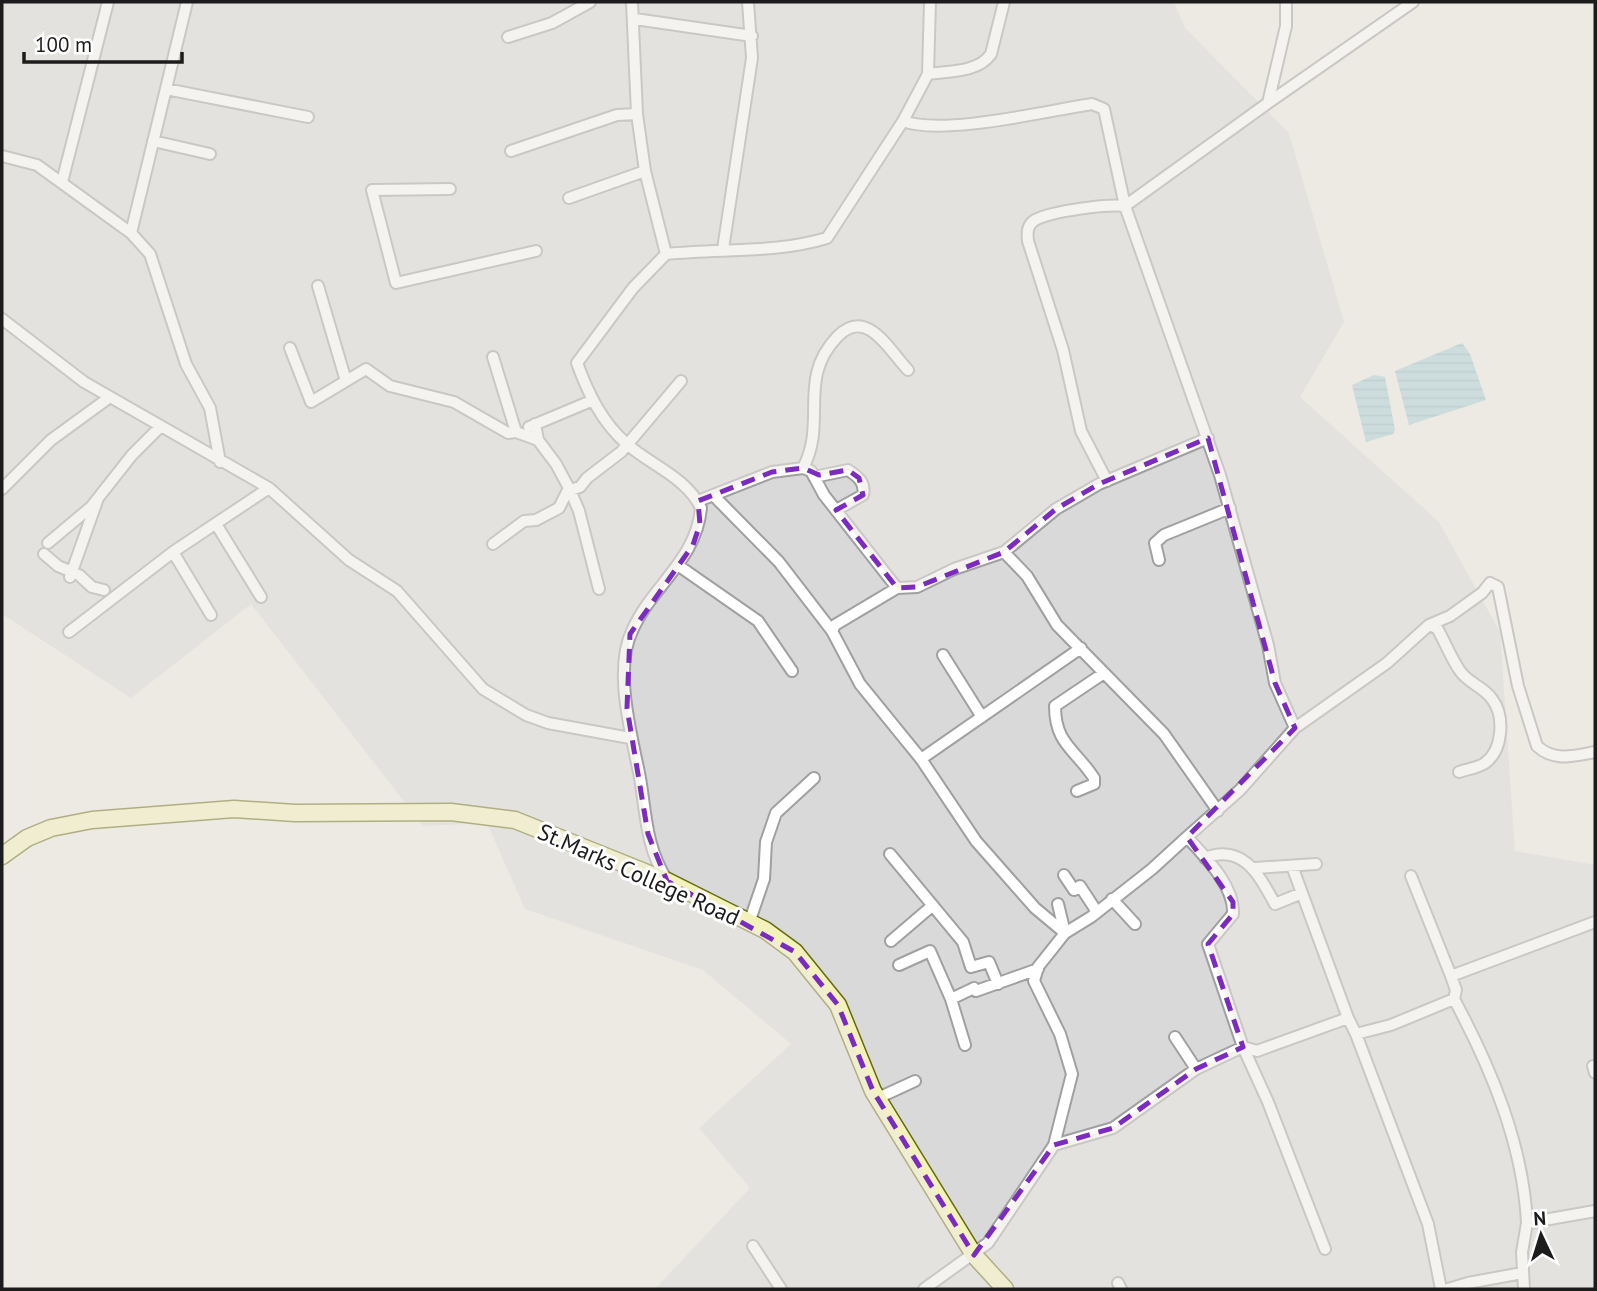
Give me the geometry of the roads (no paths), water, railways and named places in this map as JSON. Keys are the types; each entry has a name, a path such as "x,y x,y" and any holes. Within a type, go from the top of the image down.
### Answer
{"main road":[{"name":"St.Marks College Road","path":"2,856 27,838 51,828 92,820 234,809 295,813 451,812 514,820 667,881 749,923 796,952 838,1005 878,1098 974,1255 1006,1289"}],"street":[{"path":"62,182 108,2"},
{"path":"131,233 187,2"},
{"path":"508,37 552,23 590,2"},
{"path":"632,2 635,19 637,114 645,172 666,254"},
{"path":"723,249 752,58 748,2"},
{"path":"667,881 653,856 630,738 626,664 630,634 643,609 693,545 700,524 701,508 686,486 626,444 591,401 577,363 633,288 666,254 723,249 761,251 827,238 903,121 928,74 930,2"},
{"path":"928,74 974,67 986,61 991,54 1004,2"},
{"path":"1268,103 1286,26 1286,2"},
{"path":"1107,481 1082,430 1063,351 1027,232 1034,221 1109,205 1125,206 1413,2"},
{"path":"635,19 752,36"},
{"path":"166,89 308,117"},
{"path":"903,121 918,126 957,126 1099,105 1107,116 1125,206 1169,336 1208,438 1266,637 1275,683 1283,708 1295,728"},
{"path":"511,151 617,115 637,114"},
{"path":"153,141 210,154"},
{"path":"2,156 37,165 131,233 150,254 186,364 210,408 220,462"},
{"path":"569,198 645,172"},
{"path":"450,189 372,190 396,283 536,251"},
{"path":"318,286 346,381"},
{"path":"2,319 84,382 269,488 349,560 397,591 483,690 526,715 548,723 630,738"},
{"path":"803,468 809,457 814,424 816,369 824,351 844,331 858,325 867,327 878,334 908,370"},
{"path":"290,348 311,402 366,369 390,386 454,402 508,433 591,401"},
{"path":"493,357 516,432"},
{"path":"569,489 580,488 587,478 621,452 657,413 681,381"},
{"path":"2,489 51,440 110,397"},
{"path":"535,424 538,440 556,464 579,511 599,589"},
{"path":"104,590 92,587 79,575 70,575 46,548 99,497 132,456 161,426"},
{"path":"516,432 538,440"},
{"path":"832,631 835,625 897,588 917,587 954,569 1004,552 1056,509 1107,481 1208,438"},
{"path":"698,501 772,472 803,468 814,477 836,510 897,588"},
{"path":"814,477 848,470 859,478 865,488 863,495 836,510"},
{"path":"69,632 173,552 269,488"},
{"path":"493,544 524,522 536,520 559,508 569,489"},
{"path":"713,495 779,562 832,631 860,684 922,759 976,841 1035,908 1065,933"},
{"path":"70,575 99,497"},
{"path":"1159,560 1155,543 1164,535 1230,509"},
{"path":"216,524 261,597"},
{"path":"173,552 211,615"},
{"path":"1004,552 1027,576 1057,625 1164,734 1219,811"},
{"path":"679,566 758,621 792,671"},
{"path":"924,1289 988,1243 1054,1145 1072,1074 1060,1034 1034,981 1038,969 1065,933 1097,912 1219,811 1295,728 1387,663 1429,625 1450,616 1482,593 1490,583 1498,587 1518,686 1536,746 1543,752 1564,758 1595,752"},
{"path":"1429,625 1437,628 1465,677 1480,686 1493,700 1501,718 1500,736 1493,755 1483,764 1459,772"},
{"path":"922,759 1081,648"},
{"path":"943,655 982,717"},
{"path":"1077,791 1094,783 1094,778 1081,758 1058,736 1055,706 1104,673"},
{"path":"749,923 764,879 766,842 776,813 814,778"},
{"path":"1188,837 1233,902 1233,914 1208,944 1243,1046 1268,1102 1325,1250"},
{"path":"1205,858 1216,853 1236,855 1255,868 1275,904 1302,894"},
{"path":"890,854 963,942 971,967 989,962 998,984"},
{"path":"1255,868 1316,864"},
{"path":"1292,866 1348,1018 1425,1213 1441,1289"},
{"path":"1064,875 1074,890 1080,886 1097,912"},
{"path":"1410,876 1451,976 1455,990 1454,999 1471,1031 1518,1152 1525,1188 1527,1223 1522,1252 1524,1289"},
{"path":"1112,899 1135,924"},
{"path":"1058,904 1065,933"},
{"path":"891,941 932,906"},
{"path":"1451,976 1595,922"},
{"path":"899,965 930,951 951,999 965,1045"},
{"path":"951,999 974,988 976,991 1038,969"},
{"path":"1356,1034 1391,1026 1454,999"},
{"path":"1054,1145 1113,1128 1196,1069 1243,1046 1257,1051 1348,1018"},
{"path":"1175,1037 1196,1069"},
{"path":"878,1098 915,1082"},
{"path":"1527,1223 1595,1211"},
{"path":"753,1245 781,1289"},
{"path":"1448,1289 1522,1273"}],"water":[{"path":"1462,343 1470,354 1486,400 1409,425 1395,371"},
{"path":"1374,375 1385,377 1395,430 1393,434 1366,442 1352,385"}]}
